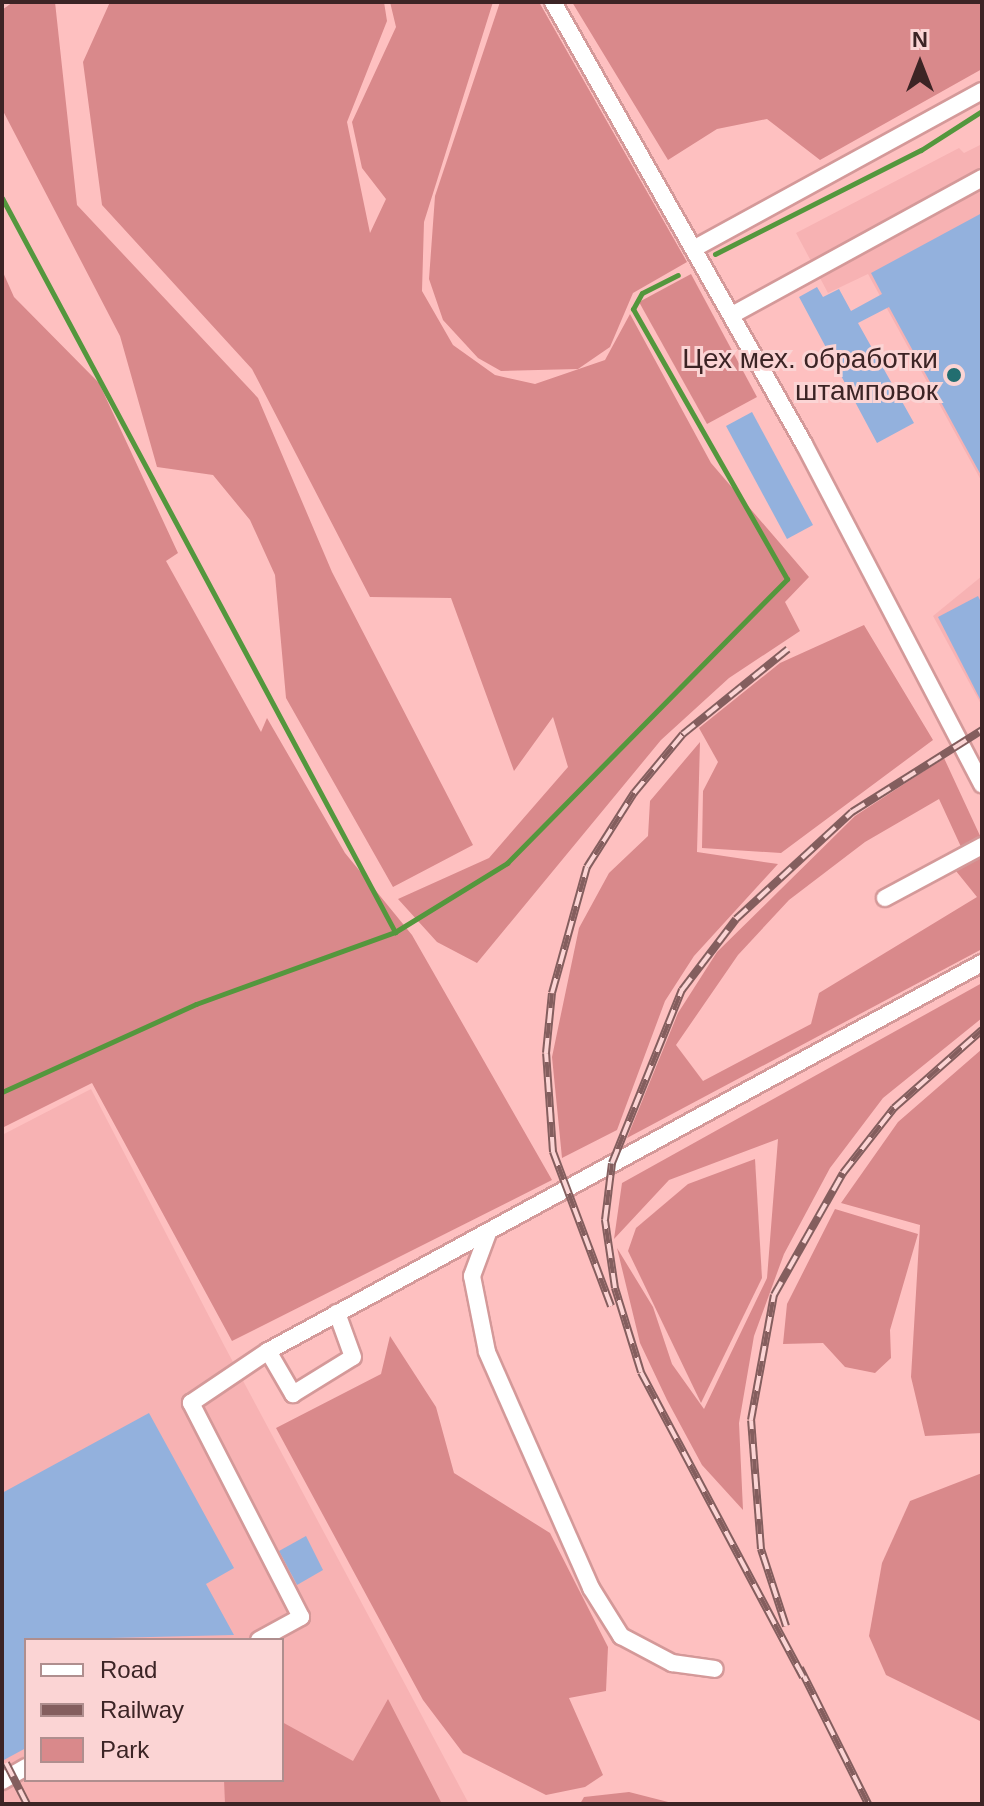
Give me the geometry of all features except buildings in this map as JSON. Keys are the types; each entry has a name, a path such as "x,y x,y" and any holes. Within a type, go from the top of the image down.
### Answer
{"street":[{"path":"553,2 732,315 982,784"},
{"path":"695,248 982,91"},
{"path":"732,315 982,178"},
{"path":"885,898 982,846"},
{"path":"263,1638 301,1617 191,1403 268,1351 982,963"},
{"path":"489,1231 472,1276 487,1352 591,1588 621,1636 672,1663 715,1669"},
{"path":"268,1351 293,1394 353,1357 337,1313"},
{"path":"2,1781 24,1768"}],"shaded area":[{"path":"982,144 982,482 868,274 828,293 796,233 959,148 964,153"},
{"path":"982,576 982,706 933,616"},
{"path":"91,1089 469,1804 2,1804 2,1135"}],"green space":[{"path":"13,2 55,2 77,205 258,398 332,572 473,845 393,887 286,698 275,575 250,520 213,475 157,467 120,336 2,109 2,10"},
{"path":"110,2 384,2 387,21 347,122 370,233 386,199 362,168 352,122 396,27 390,2 493,2 424,222 422,291 453,345 495,375 535,384 605,360 630,314 711,463 809,577 785,602 800,631 729,678 661,740 477,963 437,942 398,899 489,858 568,767 553,717 514,771 451,598 370,597 252,369 102,205 83,62"},
{"path":"500,2 539,2 687,262 633,293 610,347 578,369 501,371 478,358 443,320 429,279 435,196"},
{"path":"572,2 982,2 982,69 820,160 767,119 717,129 668,160"},
{"path":"2,270 14,297 99,383 178,553 166,561 261,732 267,718 345,853 412,935 552,1180 232,1341 92,1083 2,1128"},
{"path":"691,274 757,397 707,424 639,302"},
{"path":"864,625 933,740 781,853 702,848 703,791 718,762 699,728 780,663"},
{"path":"700,742 697,852 778,864 694,956 665,1001 617,1130 562,1158 552,1057 579,928 609,873 648,836 650,801"},
{"path":"944,758 982,840 962,849 939,799 865,842 789,900 738,955 676,1045 703,1081 811,1024 819,993 977,897 956,871 982,856 982,949 627,1138 678,1013 717,952 855,816"},
{"path":"982,983 982,1018 883,1098 830,1168 784,1254 754,1336 739,1423 743,1510 702,1465 667,1400 640,1343 617,1248 653,1307 672,1364 704,1409 767,1278 778,1139 669,1180 614,1239 622,1183"},
{"path":"982,1049 982,1433 925,1436 911,1377 920,1225 841,1203 898,1122"},
{"path":"755,1159 762,1278 701,1403 628,1251 636,1228 688,1184"},
{"path":"835,1209 918,1234 890,1330 891,1358 875,1373 845,1367 823,1343 783,1344 787,1304"},
{"path":"390,1336 436,1407 454,1473 550,1533 608,1647 606,1691 569,1698 603,1775 585,1787 546,1795 463,1753 423,1700 276,1428 381,1374"},
{"path":"982,1473 982,1722 886,1675 869,1636 882,1563 910,1501"},
{"path":"388,1699 442,1804 225,1804 224,1782 284,1782 284,1723 353,1761"},
{"path":"629,1792 676,1804 580,1804 584,1797"}],"waterway":[{"path":"715,254 921,150 982,111"},
{"path":"2,198 395,932"},
{"path":"2,1092 196,1004 395,932 507,863 787,579 633,309 642,293 678,275"}],"railway":[{"path":"611,1306 553,1152 546,1053 552,993 587,867 634,793 683,734 788,649"},
{"path":"803,1677 641,1372 615,1288 605,1220 612,1163 682,990 736,919 852,812 982,730"},
{"path":"786,1626 761,1549 751,1420 774,1295 843,1173 894,1108 982,1030"},
{"path":"800,1668 868,1804"},
{"path":"6,1763 27,1804"}],"place":[{"name":"Цех мех. обработки штамповок","path":"954,375"}]}
